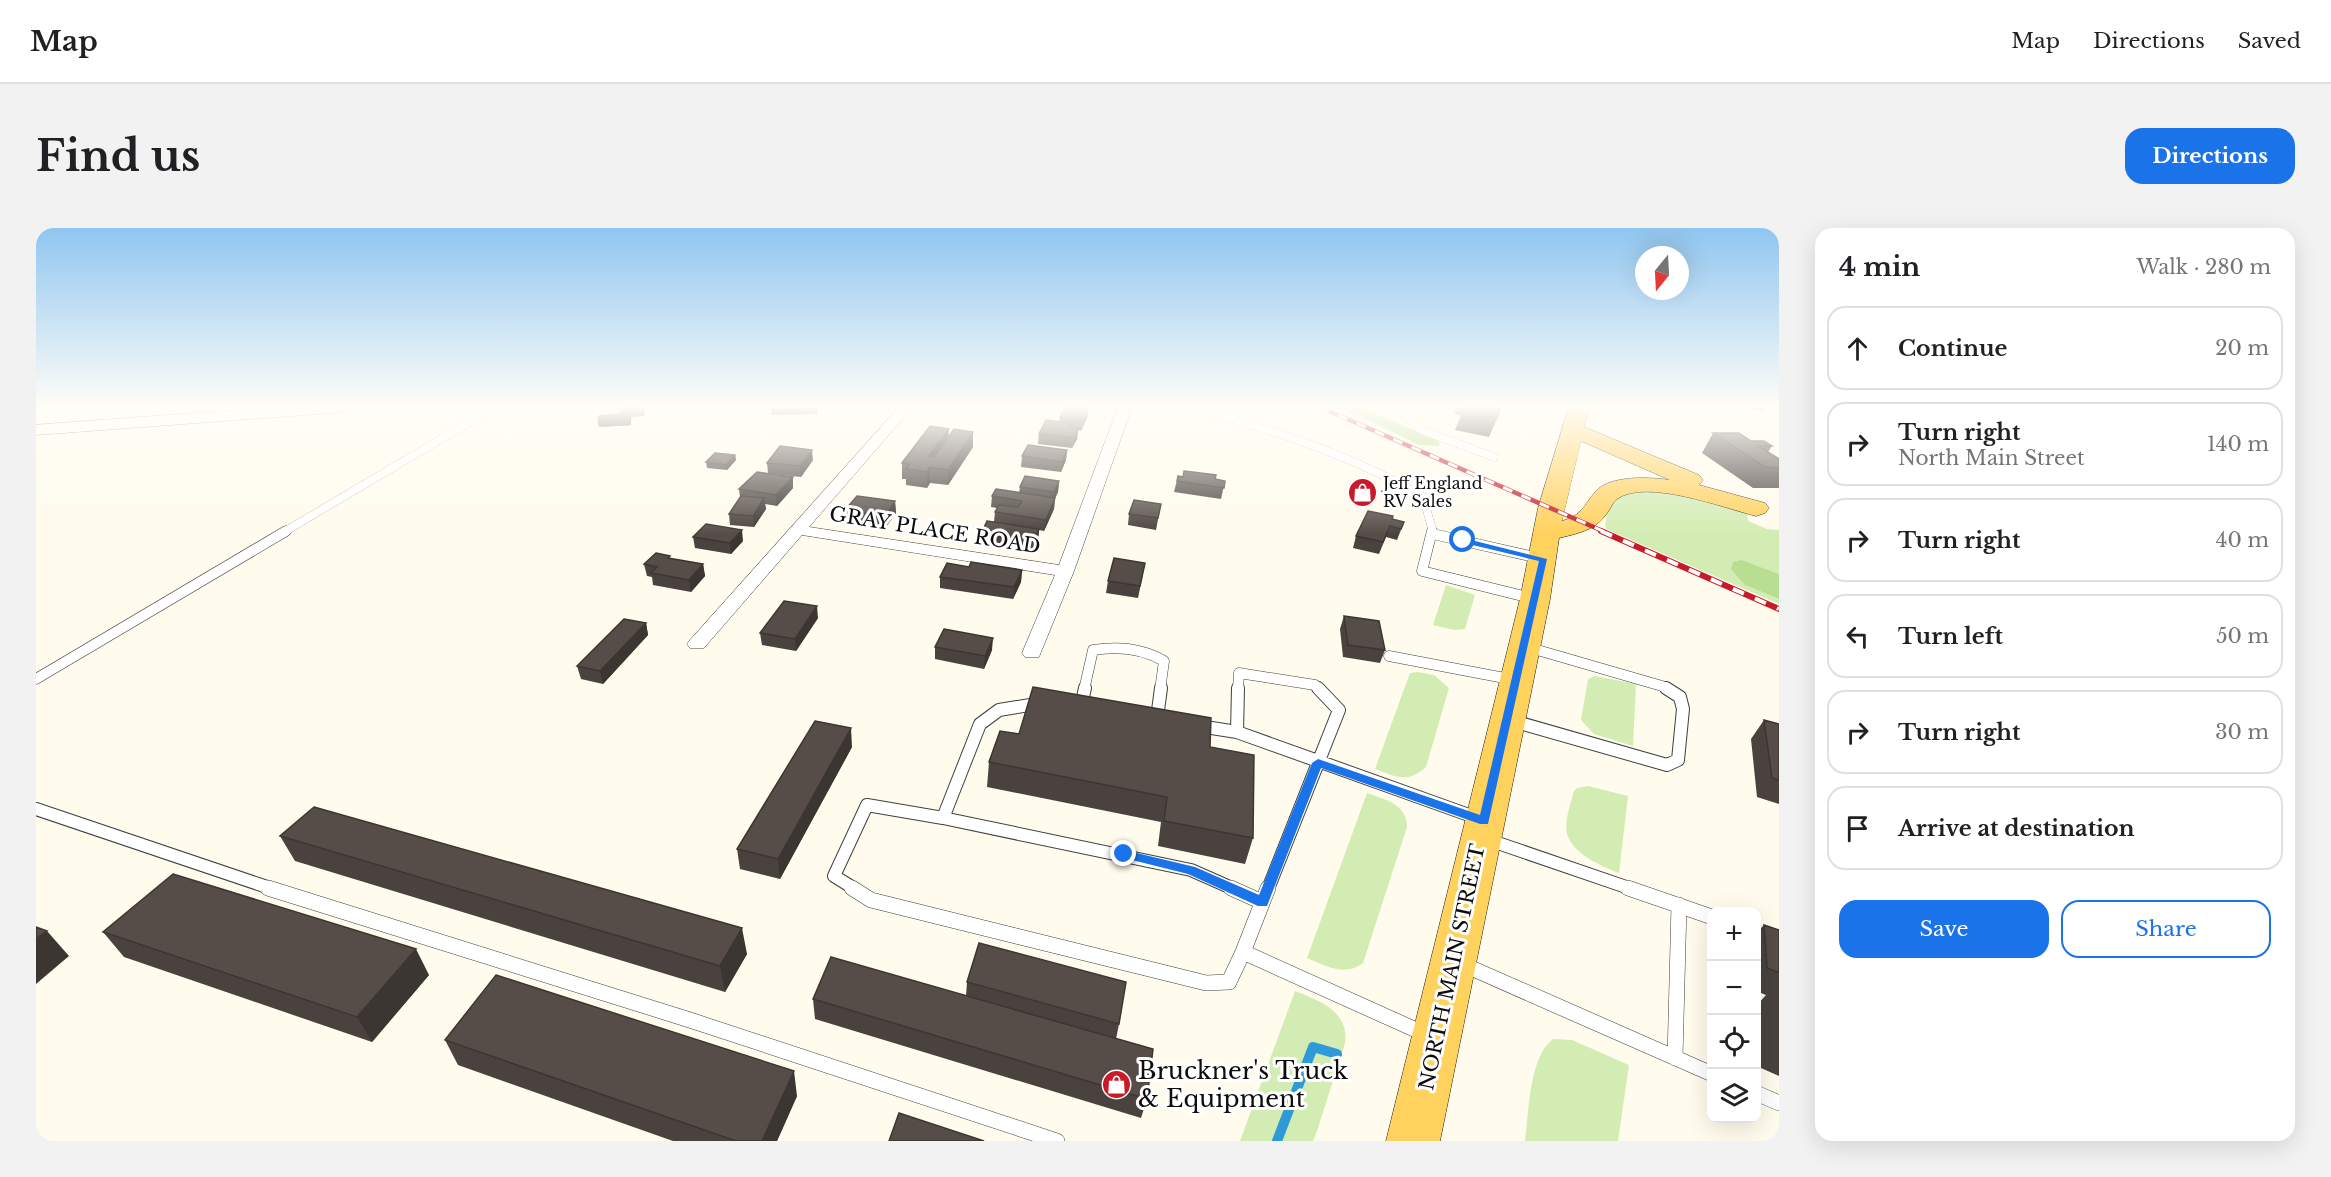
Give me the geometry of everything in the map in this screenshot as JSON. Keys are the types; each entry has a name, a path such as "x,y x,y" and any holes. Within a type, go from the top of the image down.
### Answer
{"main road":[{"name":"NORTH MAIN STREET","path":"1413,1141 1535,599 1551,508 1568,450"},
{"path":"1645,450 1779,518"},
{"path":"1545,546 1572,527 1585,521 1596,511 1605,495 1625,485 1681,489 1756,508"}],"street":[{"path":"697,644 869,450"},
{"path":"1032,653 1109,450"},
{"name":"GRAY PLACE ROAD","path":"800,530 1065,571"}],"lane":[{"path":"36,679 423,450"},
{"path":"1324,450 1386,475 1423,496 1433,534 1422,571 1535,599"},
{"path":"1472,450 1494,458"},
{"path":"1433,534 1545,546"},
{"path":"943,818 980,724 999,710 1034,703 1075,706 1093,650 1107,646 1153,653 1164,661 1158,718"},
{"path":"1389,656 1519,663 1662,686 1680,697 1683,709 1678,760 1667,765 1507,719"},
{"path":"1237,732 1239,673 1315,685 1339,710 1263,902 1243,952 1229,982 1206,983 871,900 834,876 867,805 943,818 1191,870 1263,902"},
{"path":"1192,724 1237,732 1707,915"},
{"path":"36,809 259,885 693,1021 1057,1141"},
{"path":"1675,1058 1679,905"},
{"path":"1243,952 1436,1039"},
{"path":"1454,960 1707,1072"},
{"path":"1761,1095 1779,1103"}],"green space":[{"path":"1652,491 1712,502 1747,514 1748,521 1767,529 1779,530 1779,574 1742,560 1745,585 1779,599 1779,604 1606,529 1607,514 1613,501 1624,495"},
{"path":"1742,560 1779,574 1779,599 1745,585 1731,569 1733,562"},
{"path":"1446,585 1475,595 1465,629 1454,630 1433,625"},
{"path":"1410,673 1434,675 1449,688 1426,767 1413,776 1396,776 1375,769"},
{"path":"1595,676 1636,684 1633,746 1594,734 1581,720 1588,679"},
{"path":"1588,786 1628,796 1619,873 1582,854 1567,834 1567,818 1574,791 1577,788"},
{"path":"1367,793 1399,808 1406,819 1407,827 1363,963 1349,969 1335,969 1307,958"},
{"path":"1295,991 1331,1009 1338,1015 1345,1032 1345,1043 1317,1131 1313,1141 1240,1141"},
{"path":"1553,1039 1572,1040 1629,1065 1618,1141 1525,1141 1531,1086 1539,1058"}],"building":[{"path":"777,450 812,450 800,466 767,463"},
{"path":"912,450 934,450 928,457 934,457 939,450 961,450 948,470 930,467 927,472 906,469 910,464 902,463"},
{"path":"1025,450 1067,450 1062,462 1022,456"},
{"path":"1738,450 1764,450 1779,459 1779,468 1765,467"},
{"path":"715,453 735,455 726,465 706,462"},
{"path":"1184,471 1216,475 1215,479 1225,481 1224,488 1177,481 1178,476 1183,477"},
{"path":"757,472 793,477 776,495 739,489"},
{"path":"1025,476 1059,481 1054,492 1020,487"},
{"path":"996,489 1055,498 1046,520 995,512 999,505 1018,507 1022,501 992,496"},
{"path":"741,496 764,498 753,516 729,514"},
{"path":"857,496 895,501 885,517 845,510"},
{"path":"1134,500 1161,504 1158,518 1129,514"},
{"path":"1368,511 1393,516 1392,519 1404,522 1401,529 1390,526 1383,542 1356,536"},
{"path":"987,521 1039,529 1034,542 981,534"},
{"path":"706,524 742,530 730,543 693,537"},
{"path":"656,553 670,556 668,558 703,564 689,580 651,573 657,567 644,564"},
{"path":"1114,558 1145,563 1140,586 1108,581"},
{"path":"971,562 1022,570 1014,587 940,577 947,563 969,567"},
{"path":"784,601 817,606 795,639 760,633"},
{"path":"1344,616 1379,621 1385,650 1348,645"},
{"path":"624,619 646,623 600,671 577,666"},
{"path":"944,629 993,638 985,656 935,647"},
{"path":"1033,687 1211,718 1210,747 1254,755 1253,838 1164,821 1167,797 989,762 1000,731 1019,734"},
{"path":"1764,720 1779,724 1779,780 1772,778"},
{"path":"815,721 851,728 778,859 737,849"},
{"path":"314,807 742,928 720,966 280,836"},
{"path":"173,874 416,949 357,1017 103,932"},
{"path":"1764,925 1779,930 1779,973 1767,968"},
{"path":"36,927 47,931 36,939"},
{"path":"979,943 1126,982 1119,1024 967,982"},
{"path":"831,957 1153,1049 1147,1099 813,999"},
{"path":"496,975 794,1071 762,1141 736,1141 445,1040"},
{"path":"899,1113 984,1141 889,1141"}],"waterway":[{"path":"1277,1141 1313,1047 1337,1054"}],"railway":[{"path":"1417,450 1605,532"},
{"path":"1601,531 1779,609"}],"place":[{"name":"Jeff England RV Sales","path":"1362,492"},
{"name":"Bruckner's Truck & Equipment","path":"1117,1084"}],"route":[{"path":"1124,854 1191,870 1263,902 1318,763 1484,821 1543,559 1463,540"}]}
